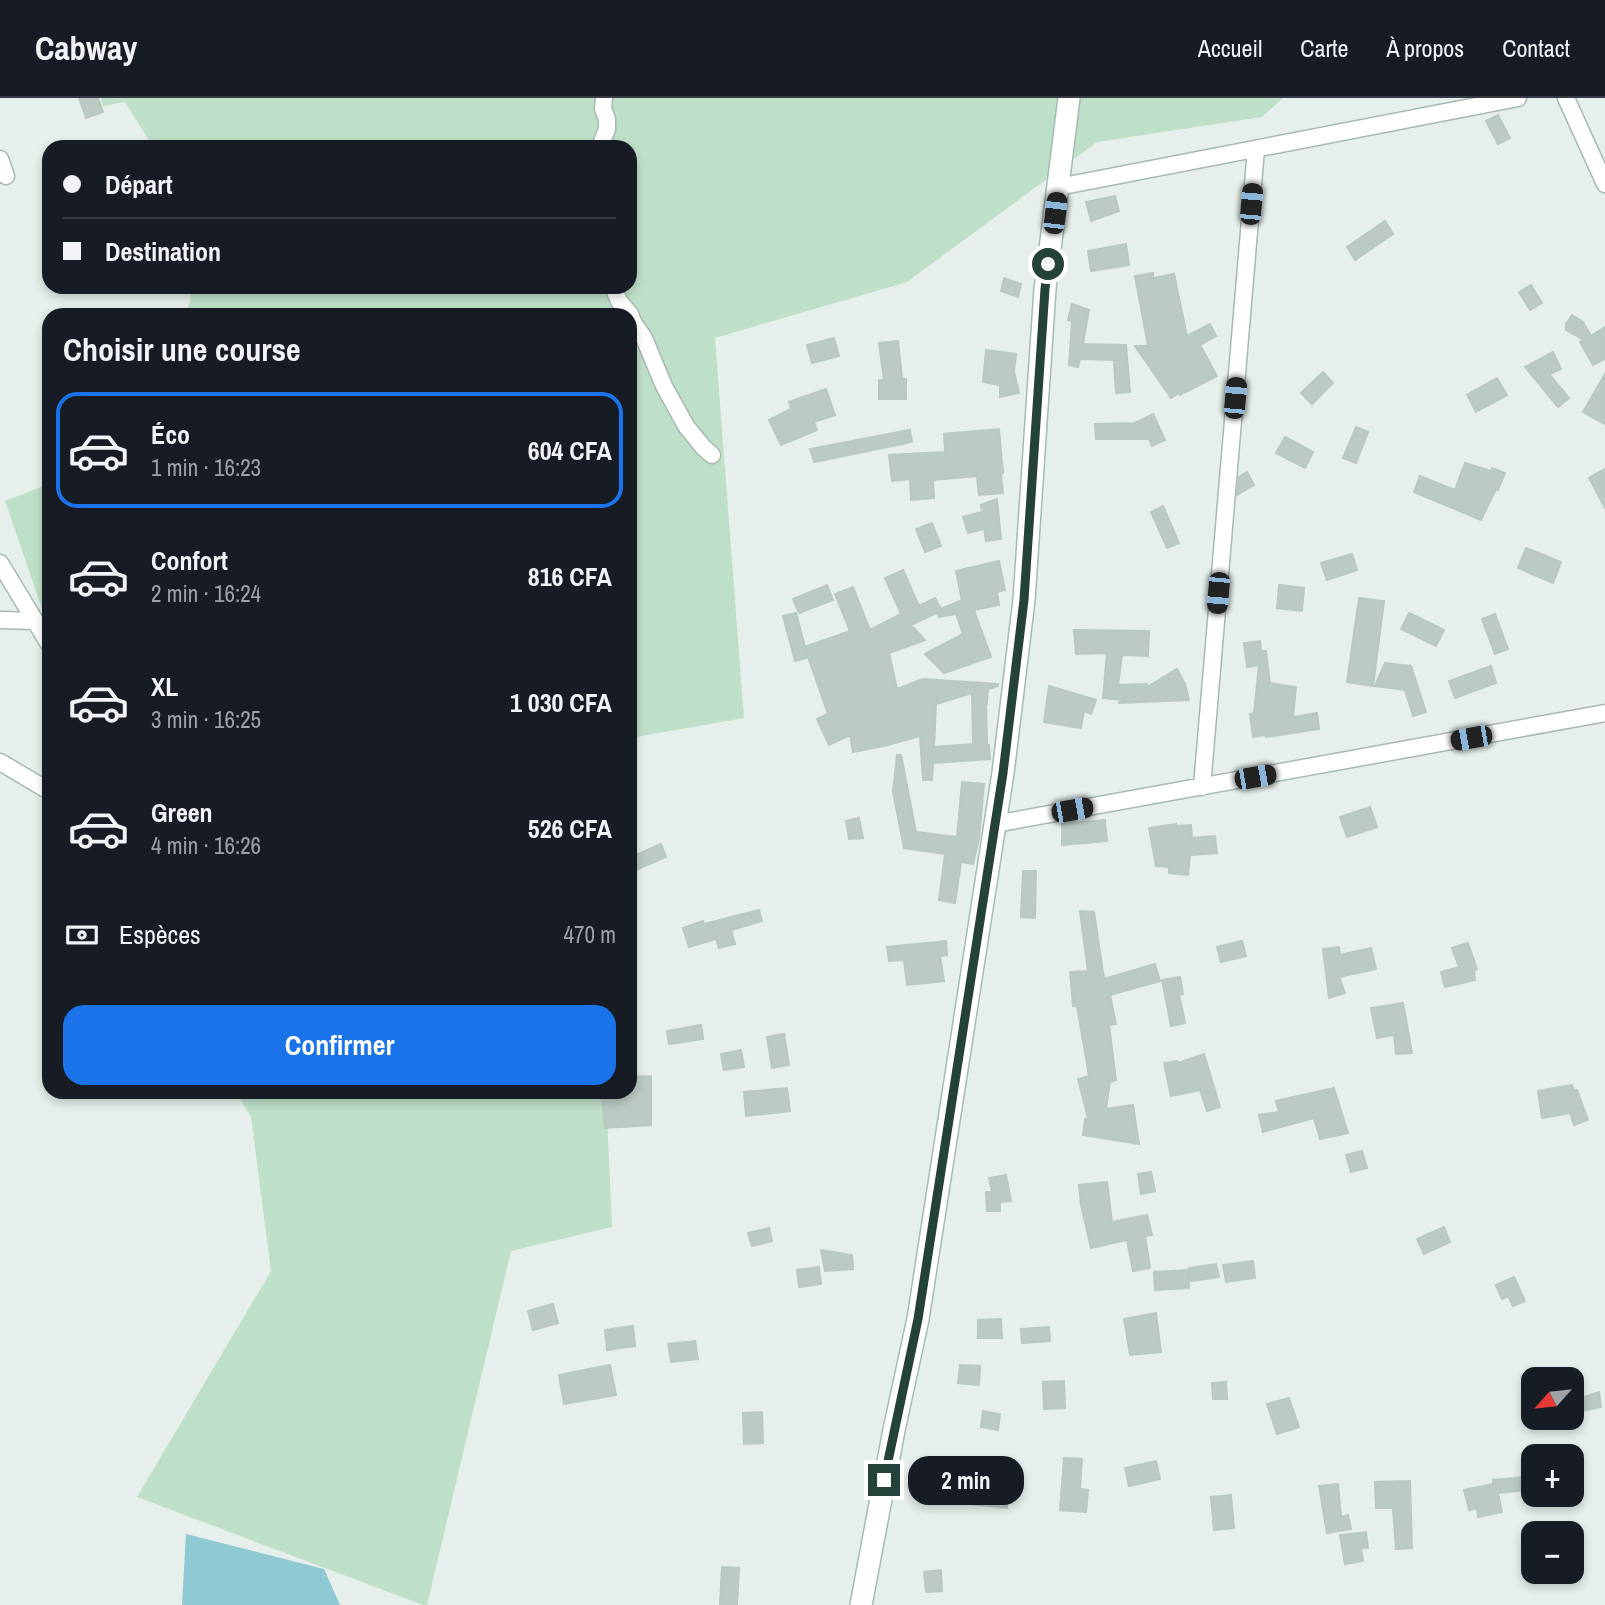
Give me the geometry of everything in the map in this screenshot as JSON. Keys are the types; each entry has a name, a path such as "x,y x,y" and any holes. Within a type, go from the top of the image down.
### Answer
{"main road":[{"path":"861,1605 918,1319 995,824 1024,600 1045,289 1069,98"}],"street":[{"path":"603,140 607,129 604,98"},
{"path":"1058,187 1518,98"},
{"path":"1566,98 1605,184"},
{"path":"1202,787 1256,149"},
{"path":"0,159 6,176"},
{"path":"637,328 648,345 664,386 686,426 712,455"},
{"path":"0,563 42,632"},
{"path":"0,620 35,621"},
{"path":"995,824 1605,713"},
{"path":"0,762 42,787"}],"green space":[{"path":"101,98 1283,98 1262,117 1097,142 907,282 715,338 744,718 637,737 637,308 187,308 191,294 637,294 637,140 149,140 125,102 103,106"},
{"path":"42,487 42,609 5,501"},
{"path":"240,1099 606,1099 612,1227 511,1251 427,1605 137,1497 271,1271 251,1117"}],"water":[{"path":"186,1534 324,1569 340,1605 182,1605"}],"building":[{"path":"79,98 98,98 103,112 86,118"},
{"path":"1498,115 1510,138 1498,144 1486,121"},
{"path":"1115,196 1119,211 1091,221 1086,202"},
{"path":"1385,221 1393,234 1355,260 1347,247"},
{"path":"1126,244 1129,265 1091,271 1088,251"},
{"path":"1153,273 1153,278 1174,274 1187,336 1210,324 1216,336 1200,345 1217,376 1171,398 1135,346 1148,346 1135,276"},
{"path":"1004,278 1021,284 1018,297 1001,291"},
{"path":"1531,285 1542,303 1530,310 1519,292"},
{"path":"1072,304 1089,310 1083,344 1126,345 1130,392 1116,393 1114,360 1080,359 1078,367 1069,365 1072,321 1068,320"},
{"path":"1572,315 1583,322 1591,336 1605,327 1605,359 1593,365 1580,342 1584,340 1566,330 1566,324"},
{"path":"834,338 839,356 812,363 807,345"},
{"path":"898,341 902,379 906,379 906,399 879,399 879,380 884,380 879,343"},
{"path":"986,350 1016,354 1014,372 1019,393 1000,397 1000,385 983,382"},
{"path":"1553,352 1561,369 1549,374 1569,398 1558,407 1525,367"},
{"path":"1323,372 1333,383 1312,404 1301,393"},
{"path":"1605,374 1605,424 1583,412"},
{"path":"1497,378 1507,395 1476,412 1467,395"},
{"path":"826,389 835,415 814,422 817,430 781,445 769,420 791,409 789,402"},
{"path":"1153,414 1165,440 1152,446 1149,439 1096,439 1095,424 1135,423"},
{"path":"1356,427 1368,432 1356,463 1343,458"},
{"path":"999,429 1003,493 979,495 977,476 933,480 934,498 911,500 910,479 892,481 889,455 945,452 944,434"},
{"path":"910,430 912,442 814,462 810,449"},
{"path":"1285,437 1313,452 1305,468 1276,453"},
{"path":"1465,463 1505,473 1481,520 1414,492 1420,476 1455,490"},
{"path":"1605,469 1605,508 1589,478"},
{"path":"1247,472 1254,485 1237,495 1239,477"},
{"path":"997,499 1001,539 986,541 984,529 968,533 963,517 982,512 981,505"},
{"path":"1163,506 1179,543 1167,548 1151,512"},
{"path":"932,523 941,546 925,552 916,529"},
{"path":"1526,548 1561,562 1553,583 1518,568"},
{"path":"1352,554 1357,570 1327,580 1321,563"},
{"path":"999,561 1005,590 997,592 999,605 974,610 991,657 944,673 925,654 963,634 956,614 939,617 938,612 911,625 925,640 889,653 897,689 923,679 998,684 988,689 986,702 990,759 933,763 932,780 923,780 920,736 853,752 850,735 829,745 817,719 828,714 806,651 807,658 795,661 783,616 796,613 805,647 850,631 835,594 853,587 870,630 901,614 885,578 903,570 919,606 935,598 941,609 962,600 956,571","holes":["972,693 973,744 934,747 936,704"]},
{"path":"827,585 833,600 799,613 793,599"},
{"path":"1279,585 1304,588 1302,611 1277,608"},
{"path":"1359,598 1384,601 1373,686 1347,682"},
{"path":"1409,613 1444,630 1436,646 1401,629"},
{"path":"1495,614 1508,649 1495,654 1482,619"},
{"path":"1074,630 1149,631 1148,656 1122,655 1118,685 1147,684 1147,687 1177,669 1189,700 1118,703 1125,700 1103,698 1107,653 1076,654"},
{"path":"1260,641 1261,651 1266,651 1270,683 1296,687 1293,717 1317,713 1319,729 1253,737 1250,714 1254,713 1259,665 1247,667 1244,643"},
{"path":"1385,663 1411,666 1426,712 1413,716 1405,690 1375,686"},
{"path":"1491,666 1496,683 1455,698 1449,681"},
{"path":"1049,686 1096,700 1091,714 1084,711 1081,728 1044,722"},
{"path":"897,755 901,755 916,832 957,837 962,782 984,784 979,838 973,864 961,862 955,903 939,900 945,854 904,848 893,792"},
{"path":"1370,807 1377,827 1347,837 1340,817"},
{"path":"859,818 863,838 849,839 846,821"},
{"path":"1075,820 1075,823 1105,820 1107,841 1062,845 1062,822"},
{"path":"1191,825 1192,838 1215,836 1217,853 1190,855 1188,875 1169,873 1169,867 1156,866 1149,828"},
{"path":"661,844 666,857 637,870 637,854"},
{"path":"1023,871 1036,871 1035,918 1021,917"},
{"path":"759,910 762,921 731,930 735,944 719,948 716,939 689,947 683,928 703,921 704,924"},
{"path":"1080,911 1094,912 1104,979 1155,964 1160,981 1110,995 1116,1024 1109,1025 1116,1080 1110,1082 1106,1109 1133,1105 1139,1144 1083,1135 1085,1119 1088,1118 1078,1079 1089,1076 1077,1006 1073,1006 1070,972 1088,971"},
{"path":"946,941 947,955 940,956 944,981 907,985 904,960 889,961 887,947"},
{"path":"1242,941 1246,956 1221,962 1217,947"},
{"path":"1468,943 1477,969 1474,970 1475,980 1445,987 1441,972 1459,967 1452,948"},
{"path":"1339,947 1340,955 1371,948 1376,969 1339,977 1345,993 1329,998 1323,949"},
{"path":"1180,977 1183,994 1179,994 1185,1023 1171,1026 1162,980"},
{"path":"1403,1003 1412,1053 1396,1054 1394,1035 1377,1038 1371,1008"},
{"path":"701,1025 703,1039 669,1044 667,1031"},
{"path":"784,1034 789,1065 772,1068 767,1037"},
{"path":"741,1050 744,1067 724,1070 721,1054"},
{"path":"1204,1054 1220,1107 1207,1111 1200,1090 1171,1096 1164,1063 1178,1063"},
{"path":"651,1076 651,1125 605,1128 602,1099 637,1099 637,1077"},
{"path":"1572,1085 1574,1091 1577,1090 1588,1120 1574,1125 1570,1113 1542,1118 1538,1091"},
{"path":"787,1088 790,1111 746,1116 744,1092"},
{"path":"1334,1088 1348,1133 1320,1139 1314,1118 1263,1132 1259,1115 1279,1112 1276,1101"},
{"path":"1362,1151 1367,1168 1351,1172 1346,1155"},
{"path":"1151,1172 1155,1191 1141,1194 1138,1174"},
{"path":"1006,1175 1011,1201 1000,1202 1000,1211 987,1211 986,1192 992,1192 989,1178"},
{"path":"1107,1182 1112,1222 1147,1215 1152,1235 1145,1236 1150,1268 1133,1271 1127,1240 1091,1248 1079,1185"},
{"path":"1444,1227 1450,1242 1424,1254 1417,1239"},
{"path":"769,1228 772,1241 752,1246 748,1233"},
{"path":"821,1250 852,1255 853,1269 825,1271"},
{"path":"1253,1261 1255,1278 1226,1282 1223,1265"},
{"path":"1216,1264 1219,1277 1191,1281 1189,1268"},
{"path":"819,1267 821,1284 799,1287 797,1270"},
{"path":"1188,1270 1189,1288 1155,1290 1154,1272"},
{"path":"1514,1277 1525,1301 1513,1306 1508,1296 1502,1299 1496,1285"},
{"path":"553,1304 558,1323 533,1330 528,1311"},
{"path":"1156,1313 1161,1352 1130,1355 1124,1319"},
{"path":"1001,1319 1002,1338 978,1338 978,1320"},
{"path":"633,1326 635,1346 607,1350 605,1330"},
{"path":"1049,1327 1050,1341 1022,1343 1021,1329"},
{"path":"695,1341 698,1359 671,1362 668,1344"},
{"path":"610,1365 616,1395 564,1404 559,1375"},
{"path":"960,1365 980,1366 979,1385 958,1383"},
{"path":"1064,1381 1065,1408 1044,1409 1043,1382"},
{"path":"1226,1382 1227,1399 1213,1399 1212,1383"},
{"path":"1599,1392 1601,1407 1584,1411 1584,1397"},
{"path":"1289,1398 1299,1427 1277,1434 1267,1404"},
{"path":"983,1411 1000,1414 998,1430 981,1427"},
{"path":"762,1412 763,1443 744,1444 743,1413"},
{"path":"1064,1458 1082,1459 1080,1489 1088,1490 1086,1512 1060,1510"},
{"path":"1156,1461 1160,1479 1129,1486 1125,1468"},
{"path":"933,1476 1009,1483 1007,1508 931,1500"},
{"path":"1521,1477 1521,1491 1498,1493 1502,1512 1478,1517 1477,1508 1469,1510 1464,1490 1493,1484 1493,1480"},
{"path":"1410,1481 1412,1548 1396,1549 1393,1508 1376,1508 1375,1482"},
{"path":"1338,1484 1341,1517 1348,1515 1351,1529 1327,1533 1319,1486"},
{"path":"1231,1495 1234,1528 1214,1530 1211,1497"},
{"path":"1366,1532 1368,1548 1361,1548 1363,1561 1345,1564 1340,1535"},
{"path":"722,1567 739,1568 737,1605 720,1604"},
{"path":"941,1570 942,1591 926,1592 924,1572"}],"route":[{"path":"884,1480 918,1319 1003,773 1024,600 1048,264"}]}
